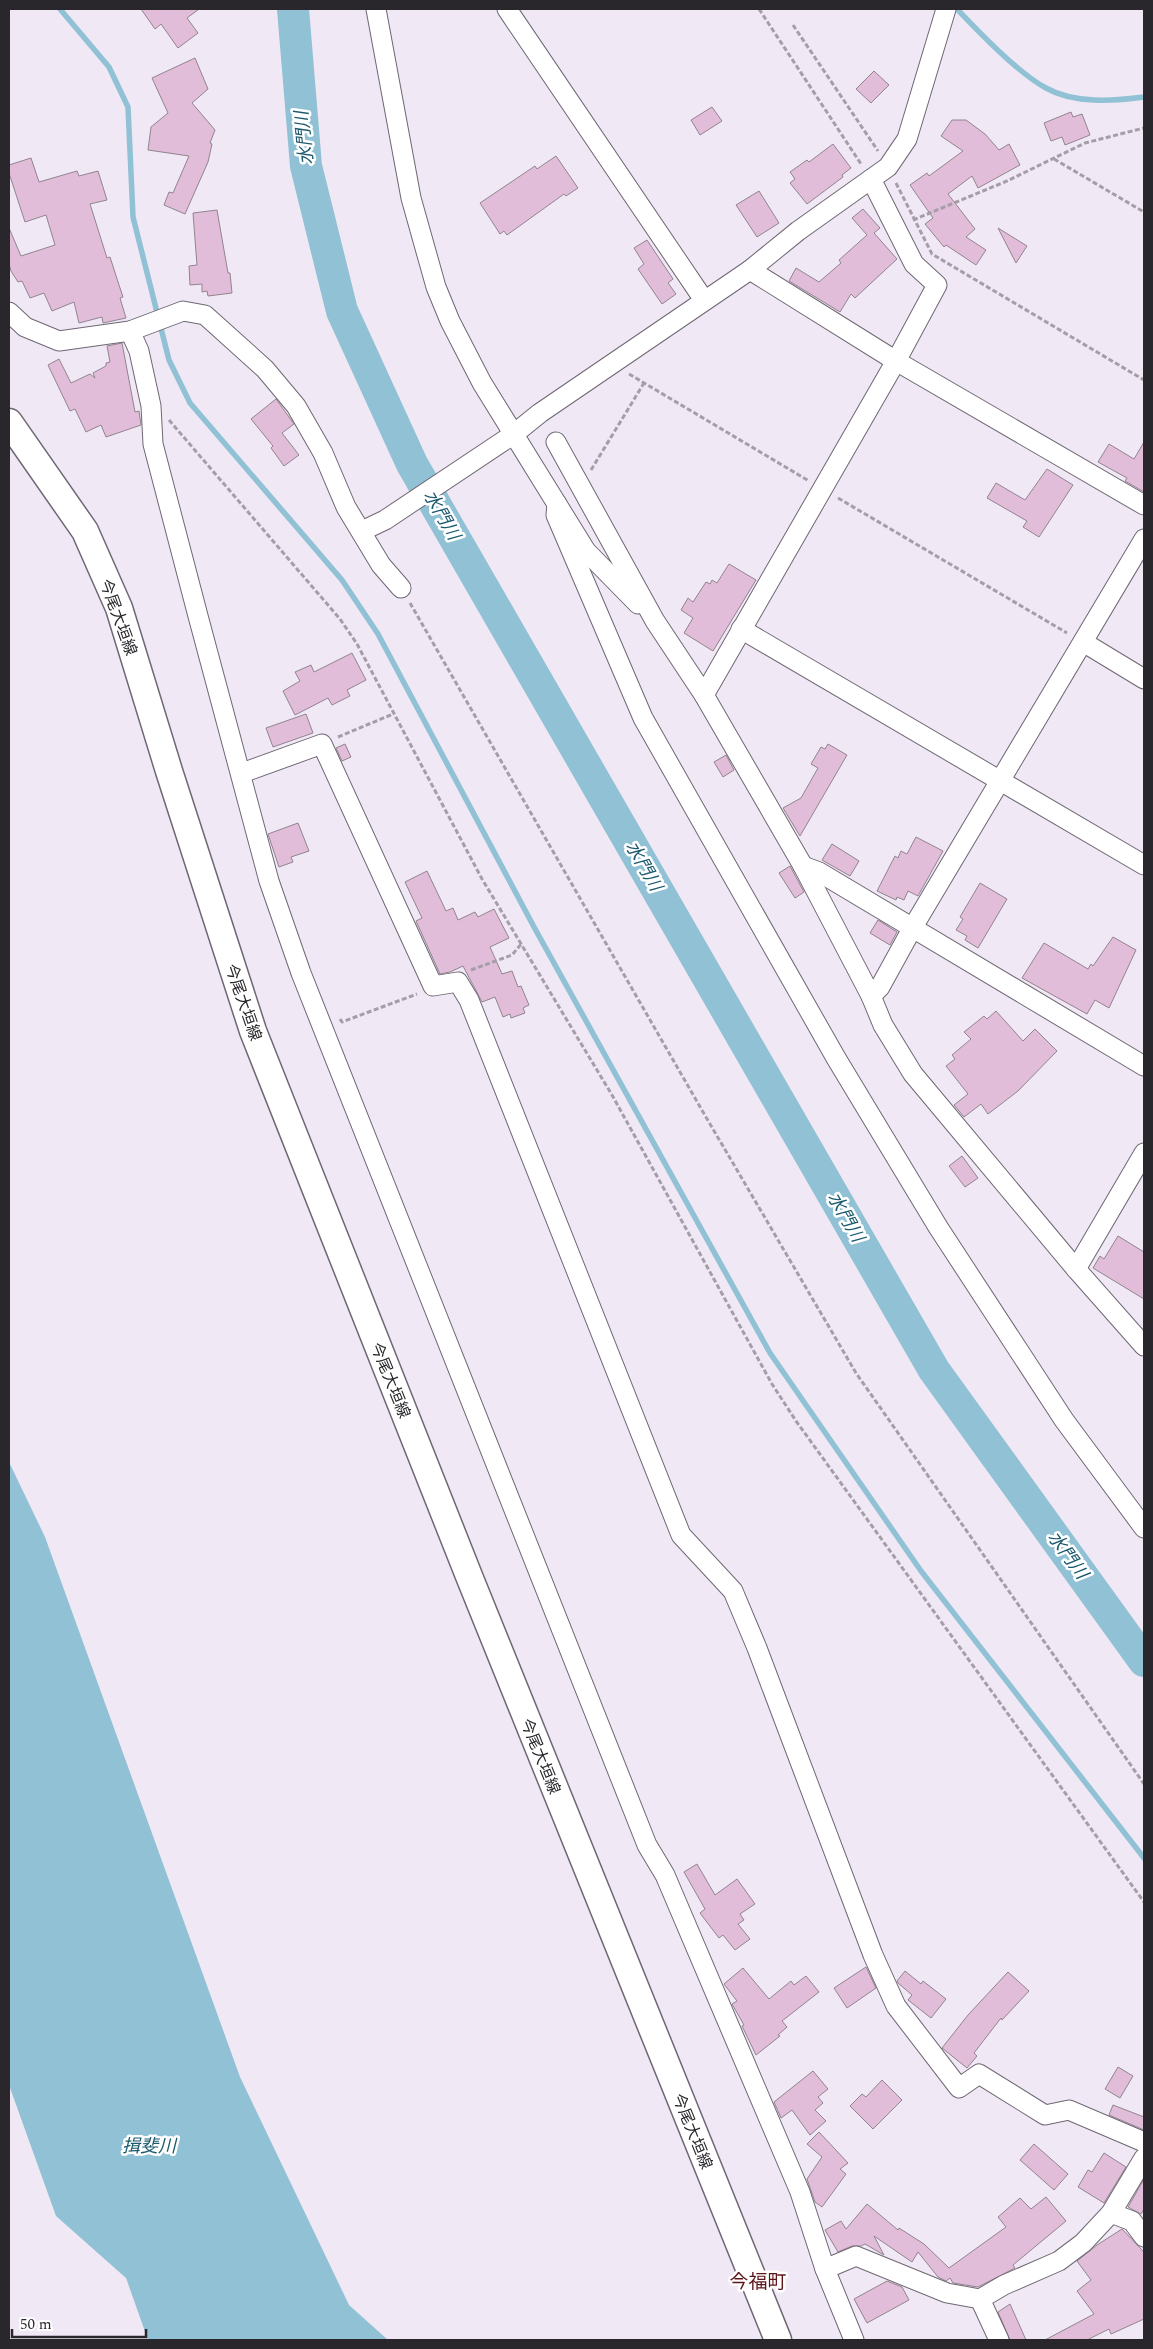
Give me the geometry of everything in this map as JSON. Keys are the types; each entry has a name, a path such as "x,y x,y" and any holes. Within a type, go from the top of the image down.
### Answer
{"main road":[{"name":"今尾大垣線","path":"9,422 85,531 119,608 169,771 253,1031 468,1576 778,2340"}],"street":[{"path":"376,9 411,198 436,286 450,321 482,383 507,439 557,504 586,551 655,622"},
{"path":"507,9 704,300"},
{"path":"362,531 385,520 507,439 540,413 750,270 798,231 888,167 907,139 946,10"},
{"path":"704,695 896,361 937,285 914,264 871,179"},
{"path":"750,270 896,361 1144,505"},
{"path":"9,312 25,327 59,341 135,329 183,311 205,315 264,369 296,406 323,453 346,507 381,565 400,588"},
{"path":"135,329 151,406 153,444 242,773 269,881 301,973 643,1836 665,1875 800,2192 825,2269 854,2340"},
{"path":"556,442 655,622 704,695 803,866 871,996 883,1025 913,1074 1076,1269 1144,1346"},
{"path":"557,504 556,516 644,718 759,924 836,1058 938,1227 1064,1420 1144,1528"},
{"path":"871,996 880,987 913,926 1002,781 1144,538"},
{"path":"741,629 1144,865"},
{"path":"1083,642 1144,679"},
{"path":"242,773 322,744 433,986 458,982 469,1000 681,1535 733,1591 757,1648 873,1955 896,2006 959,2088 979,2074 1045,2115 1068,2110 1144,2142"},
{"path":"803,866 819,872 913,926 1144,1066"},
{"path":"1076,1269 1144,1153"},
{"path":"825,2269 856,2256 947,2293 980,2299 1004,2285 1059,2261 1083,2243 1111,2213 1144,2158"},
{"path":"1111,2213 1132,2221 1144,2237"},
{"path":"980,2299 999,2340"}],"path":[{"path":"760,9 871,179"},
{"path":"793,25 888,167 932,254 1144,380"},
{"path":"895,228 1054,159 1085,143 1144,128"},
{"path":"1054,159 1144,212"},
{"path":"612,364 1083,642"},
{"path":"581,486 644,383"},
{"path":"151,406 171,421 340,619 357,644 482,880 522,943 547,989 612,1095 772,1384 796,1421 1144,1902"},
{"path":"400,588 856,1373 1144,1784"},
{"path":"322,744 393,714"},
{"path":"458,982 463,973 512,955 522,943"},
{"path":"336,1015 342,1022 396,1003 433,986"}],"water":[{"name":"揖斐川","path":"9,1462 45,1537 240,2077 349,2305 388,2340 148,2340 126,2278 56,2216 9,2085"}],"building":[{"path":"141,9 199,9 187,18 198,33 178,48 161,24 155,29"},
{"path":"195,58 208,89 192,103 215,130 210,143 212,144 208,162 185,214 164,205 169,192 173,193 189,156 148,150 151,127 168,113 152,78"},
{"path":"874,71 889,85 871,103 856,89"},
{"path":"712,107 722,121 700,135 691,120"},
{"path":"1071,112 1073,117 1082,114 1090,135 1065,145 1062,137 1051,141 1044,123"},
{"path":"952,120 966,120 985,134 999,150 1009,144 1020,165 978,188 972,176 948,194 975,229 966,237 986,250 976,265 946,245 944,247 925,224 933,218 910,185 927,173 929,176 963,151 941,136"},
{"path":"833,144 851,168 842,175 843,177 807,204 790,183 795,179 790,172 807,160 809,162"},
{"path":"556,156 578,188 566,196 564,194 507,235 504,231 500,234 480,203 535,166 537,169"},
{"path":"31,158 39,182 77,171 79,176 98,171 107,200 90,204 107,258 110,257 123,297 120,298 126,318 103,323 102,317 79,323 74,302 52,311 44,293 30,298 22,281 18,282 11,271 9,264 9,228 21,256 55,245 46,215 25,222 9,173 9,165"},
{"path":"759,191 779,223 757,237 736,205"},
{"path":"863,209 880,228 874,233 897,259 855,298 851,294 840,312 789,281 796,268 819,282 841,263 839,260 867,235 852,218"},
{"path":"217,210 228,273 230,273 232,293 208,296 207,291 202,292 202,284 190,285 189,266 197,265 193,213"},
{"path":"998,228 1027,246 1016,263"},
{"path":"647,240 673,279 668,283 676,294 662,304 638,269 644,264 634,248"},
{"path":"122,343 135,412 139,411 141,425 106,437 101,425 86,432 75,409 70,411 48,365 59,359 71,383 90,374 95,378 93,373 110,362 107,346"},
{"path":"276,399 294,424 282,433 299,455 284,466 271,448 273,446 251,419"},
{"path":"1144,442 1144,492 1125,481 1127,478 1098,462 1109,444 1134,459"},
{"path":"1047,469 1073,485 1039,537 1023,527 1027,521 987,498 996,483 1025,500"},
{"path":"729,564 756,580 713,651 684,633 693,618 681,610 688,598 693,602 706,582 710,584 712,580 717,583"},
{"path":"352,653 366,680 347,690 350,696 332,705 328,698 295,715 283,691 300,681 295,672 311,665 314,672"},
{"path":"306,714 313,733 273,747 266,728"},
{"path":"345,744 351,757 342,761 336,748"},
{"path":"828,744 847,755 800,836 783,808 801,798 818,768 811,764 821,747 825,749"},
{"path":"726,755 734,770 723,777 714,762"},
{"path":"298,823 309,851 291,857 293,862 279,867 268,834"},
{"path":"916,837 943,851 918,896 908,891 904,900 897,897 896,900 877,891 895,856 898,858 901,851 907,854"},
{"path":"832,844 859,861 850,876 822,860"},
{"path":"790,866 804,892 795,898 779,873"},
{"path":"427,871 446,911 453,908 458,920 475,912 478,917 494,909 509,938 490,947 502,974 512,971 518,987 521,986 529,1005 523,1008 525,1013 511,1018 510,1014 503,1017 495,997 482,1002 463,966 440,974 416,921 422,918 405,882"},
{"path":"980,883 1007,899 978,948 965,940 967,936 956,930 963,919 960,917"},
{"path":"878,920 897,932 890,945 870,933"},
{"path":"1113,937 1136,950 1109,1008 1095,1000 1087,1014 1022,978 1044,943 1088,969 1091,964 1093,966"},
{"path":"996,1011 1023,1041 1035,1029 1057,1051 1018,1091 988,1114 981,1104 964,1117 954,1105 968,1094 946,1066 955,1059 952,1055 971,1039 964,1032 984,1016 987,1019"},
{"path":"962,1156 978,1178 965,1187 949,1166"},
{"path":"1118,1236 1144,1252 1144,1299 1093,1268 1100,1256 1104,1259"},
{"path":"697,1864 715,1895 737,1879 755,1904 740,1914 744,1920 738,1924 750,1939 735,1950 723,1935 719,1938 700,1913 705,1909 684,1872"},
{"path":"866,1967 876,1988 847,2008 834,1988"},
{"path":"743,1968 769,1999 791,1981 794,1985 806,1976 819,1992 782,2021 787,2027 778,2035 780,2036 756,2055 742,2026 744,2025 732,2004 737,2001 724,1984"},
{"path":"905,1971 921,1984 923,1981 946,1999 931,2018 908,2000 912,1995 898,1983 897,1981"},
{"path":"1008,1972 1029,1991 1002,2020 1001,2018 974,2053 977,2056 967,2068 942,2048 968,2015"},
{"path":"1118,2067 1133,2076 1120,2098 1105,2089"},
{"path":"813,2071 828,2089 818,2097 823,2103 815,2110 826,2121 810,2135 792,2110 781,2118 774,2102"},
{"path":"882,2080 902,2100 873,2129 850,2106 862,2094 866,2097"},
{"path":"1113,2105 1144,2117 1144,2130 1109,2115"},
{"path":"819,2132 848,2163 840,2169 846,2174 822,2207 815,2202 807,2179 822,2157 807,2144"},
{"path":"1034,2144 1068,2174 1054,2190 1020,2160"},
{"path":"1104,2153 1126,2167 1104,2203 1078,2187 1088,2170 1092,2172"},
{"path":"1144,2179 1144,2209 1141,2214 1128,2207"},
{"path":"1046,2197 1066,2221 1013,2265 1015,2268 978,2287 953,2283 950,2278 946,2281 938,2277 918,2252 912,2262 874,2236 884,2255 865,2244 852,2246 838,2252 825,2230 841,2221 846,2229 867,2204 898,2230 899,2228 924,2244 949,2268 1006,2227 998,2217 1020,2198 1031,2209"},
{"path":"1122,2229 1144,2252 1144,2319 1111,2334 1109,2329 1087,2340 1045,2340 1094,2314 1077,2291 1091,2280 1077,2261"},
{"path":"887,2281 902,2287 909,2300 867,2323 854,2299"},
{"path":"1010,2304 1026,2340 1010,2340 998,2312"}],"waterway":[{"path":"60,9 109,67 128,107 133,217 169,360 190,403 342,580 378,634 534,927 770,1353 921,1571 1144,1858"},
{"name":"水門川","path":"293,9 306,166 342,311 412,464 934,1370 1144,1661"},
{"path":"957,9 1023,73 1046,88 1069,97 1081,99 1120,100 1144,97"}],"district":[{"name":"今福町","path":"758,2281"}]}
